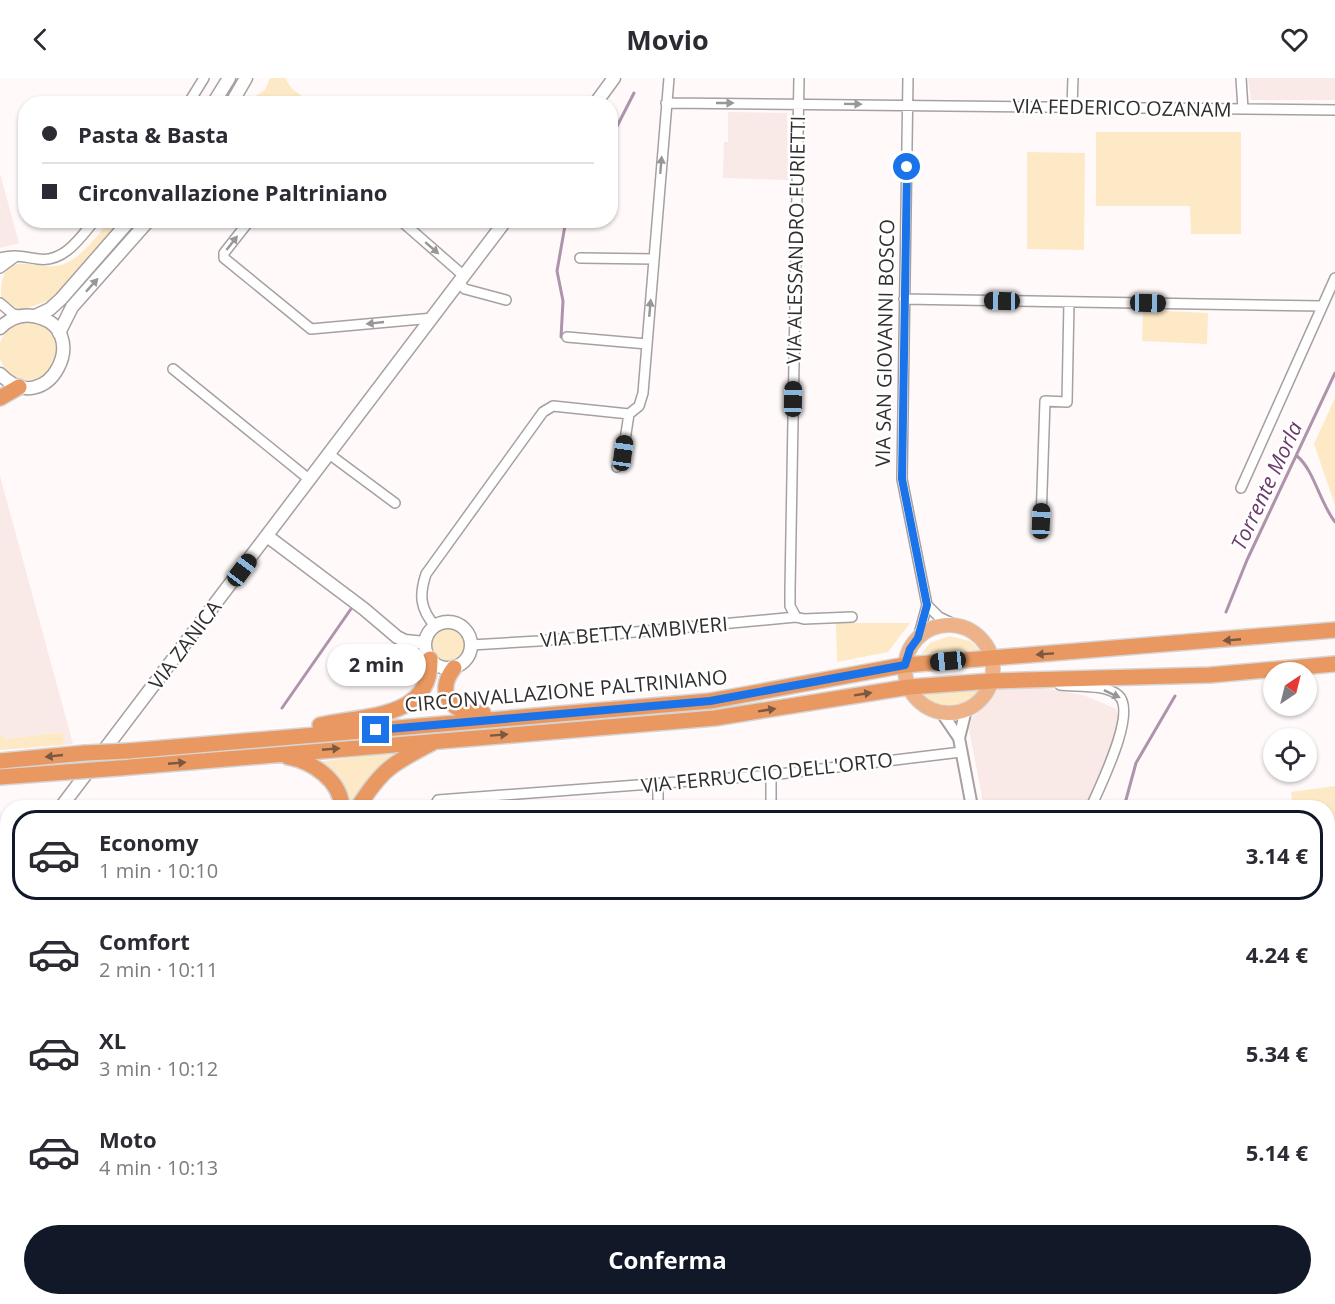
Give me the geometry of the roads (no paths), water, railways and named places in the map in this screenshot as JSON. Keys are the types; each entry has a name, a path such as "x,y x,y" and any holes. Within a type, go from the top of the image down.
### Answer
{"highway":[{"path":"0,398 20,387"},
{"name":"CIRCONVALLAZIONE PALTRINIANO","path":"0,759 22,760 685,703 770,692 905,665 1166,646 1335,630"},
{"path":"281,738 324,724 376,716 401,709 427,681 430,659"},
{"name":"CIRCONVALLAZIONE PALTRINIANO","path":"0,777 715,718 909,687 1034,679 1210,675 1335,664"},
{"path":"454,668 446,681 446,693 453,706 468,714 670,697 685,703"},
{"path":"363,800 378,777 398,761 440,739"},
{"path":"273,755 300,759 316,767 335,785 340,800"},
{"path":"0,782 21,776"}],"main road":[{"path":"218,96 229,78"},
{"path":"236,96 246,78"},
{"path":"601,96 615,78"},
{"path":"0,328 8,321 50,309 123,228"},
{"path":"58,333 72,308 142,228"},
{"name":"VIA ZANICA","path":"66,800 500,228"},
{"path":"0,374 20,387 35,387 55,375 64,355 58,333 49,322 29,316"},
{"path":"267,536 356,602 397,637 425,643"},
{"path":"441,623 455,623 467,631 471,645 466,659 454,668 440,667 430,659 425,643 435,626 441,623"},
{"path":"905,665 909,687 924,705 942,713 966,710 984,696 992,681 991,657 979,637 958,626 936,627 918,638"},
{"name":"VIA SAN GIOVANNI BOSCO","path":"905,665 910,649 918,638"}],"street":[{"path":"193,96 204,78"},
{"path":"617,467 623,453 629,414 639,406 643,393 669,78"},
{"name":"VIA ALESSANDRO FURIETTI","path":"796,616 790,606 799,78"},
{"name":"VIA SAN GIOVANNI BOSCO","path":"908,78 902,479 927,605 918,638"},
{"path":"1072,107 1073,78"},
{"path":"1241,78 1243,109"},
{"name":"VIA FEDERICO OZANAM","path":"666,103 1335,110"},
{"path":"0,258 20,255 38,260 52,259 68,251 88,228"},
{"path":"243,228 224,253 224,258 311,329 433,318"},
{"path":"408,228 461,280 465,289 506,300"},
{"path":"0,268 20,255"},
{"path":"580,258 654,259"},
{"path":"1241,488 1335,278"},
{"path":"904,299 1322,306"},
{"path":"1041,521 1045,401 1067,402 1069,302"},
{"path":"0,303 13,314 29,316"},
{"path":"567,337 647,344"},
{"path":"173,369 310,480"},
{"path":"435,626 422,608 421,590 426,574 543,412 553,406 629,414"},
{"path":"329,454 395,503"},
{"path":"927,605 939,616 958,626"},
{"name":"VIA BETTY AMBIVERI","path":"471,645 538,642 796,616 804,619 852,617"},
{"path":"1034,679 1056,685 1109,690 1122,700 1125,708 1124,727 1095,800"},
{"path":"966,710 959,738 971,800"},
{"path":"942,713 959,738"},
{"name":"VIA FERRUCCIO DELL'ORTO","path":"510,800 771,775 961,752"},
{"path":"771,775 771,800"},
{"path":"658,785 658,800"}],"waterway":[{"path":"618,124 634,93"},
{"path":"561,337 563,301 557,271 565,228"},
{"name":"Torrente Morla","path":"1226,612 1247,560 1335,373"},
{"path":"1297,456 1308,469 1335,522"},
{"path":"282,708 353,606"},
{"name":"Torrente Morla","path":"1126,800 1136,763 1175,696"}]}
